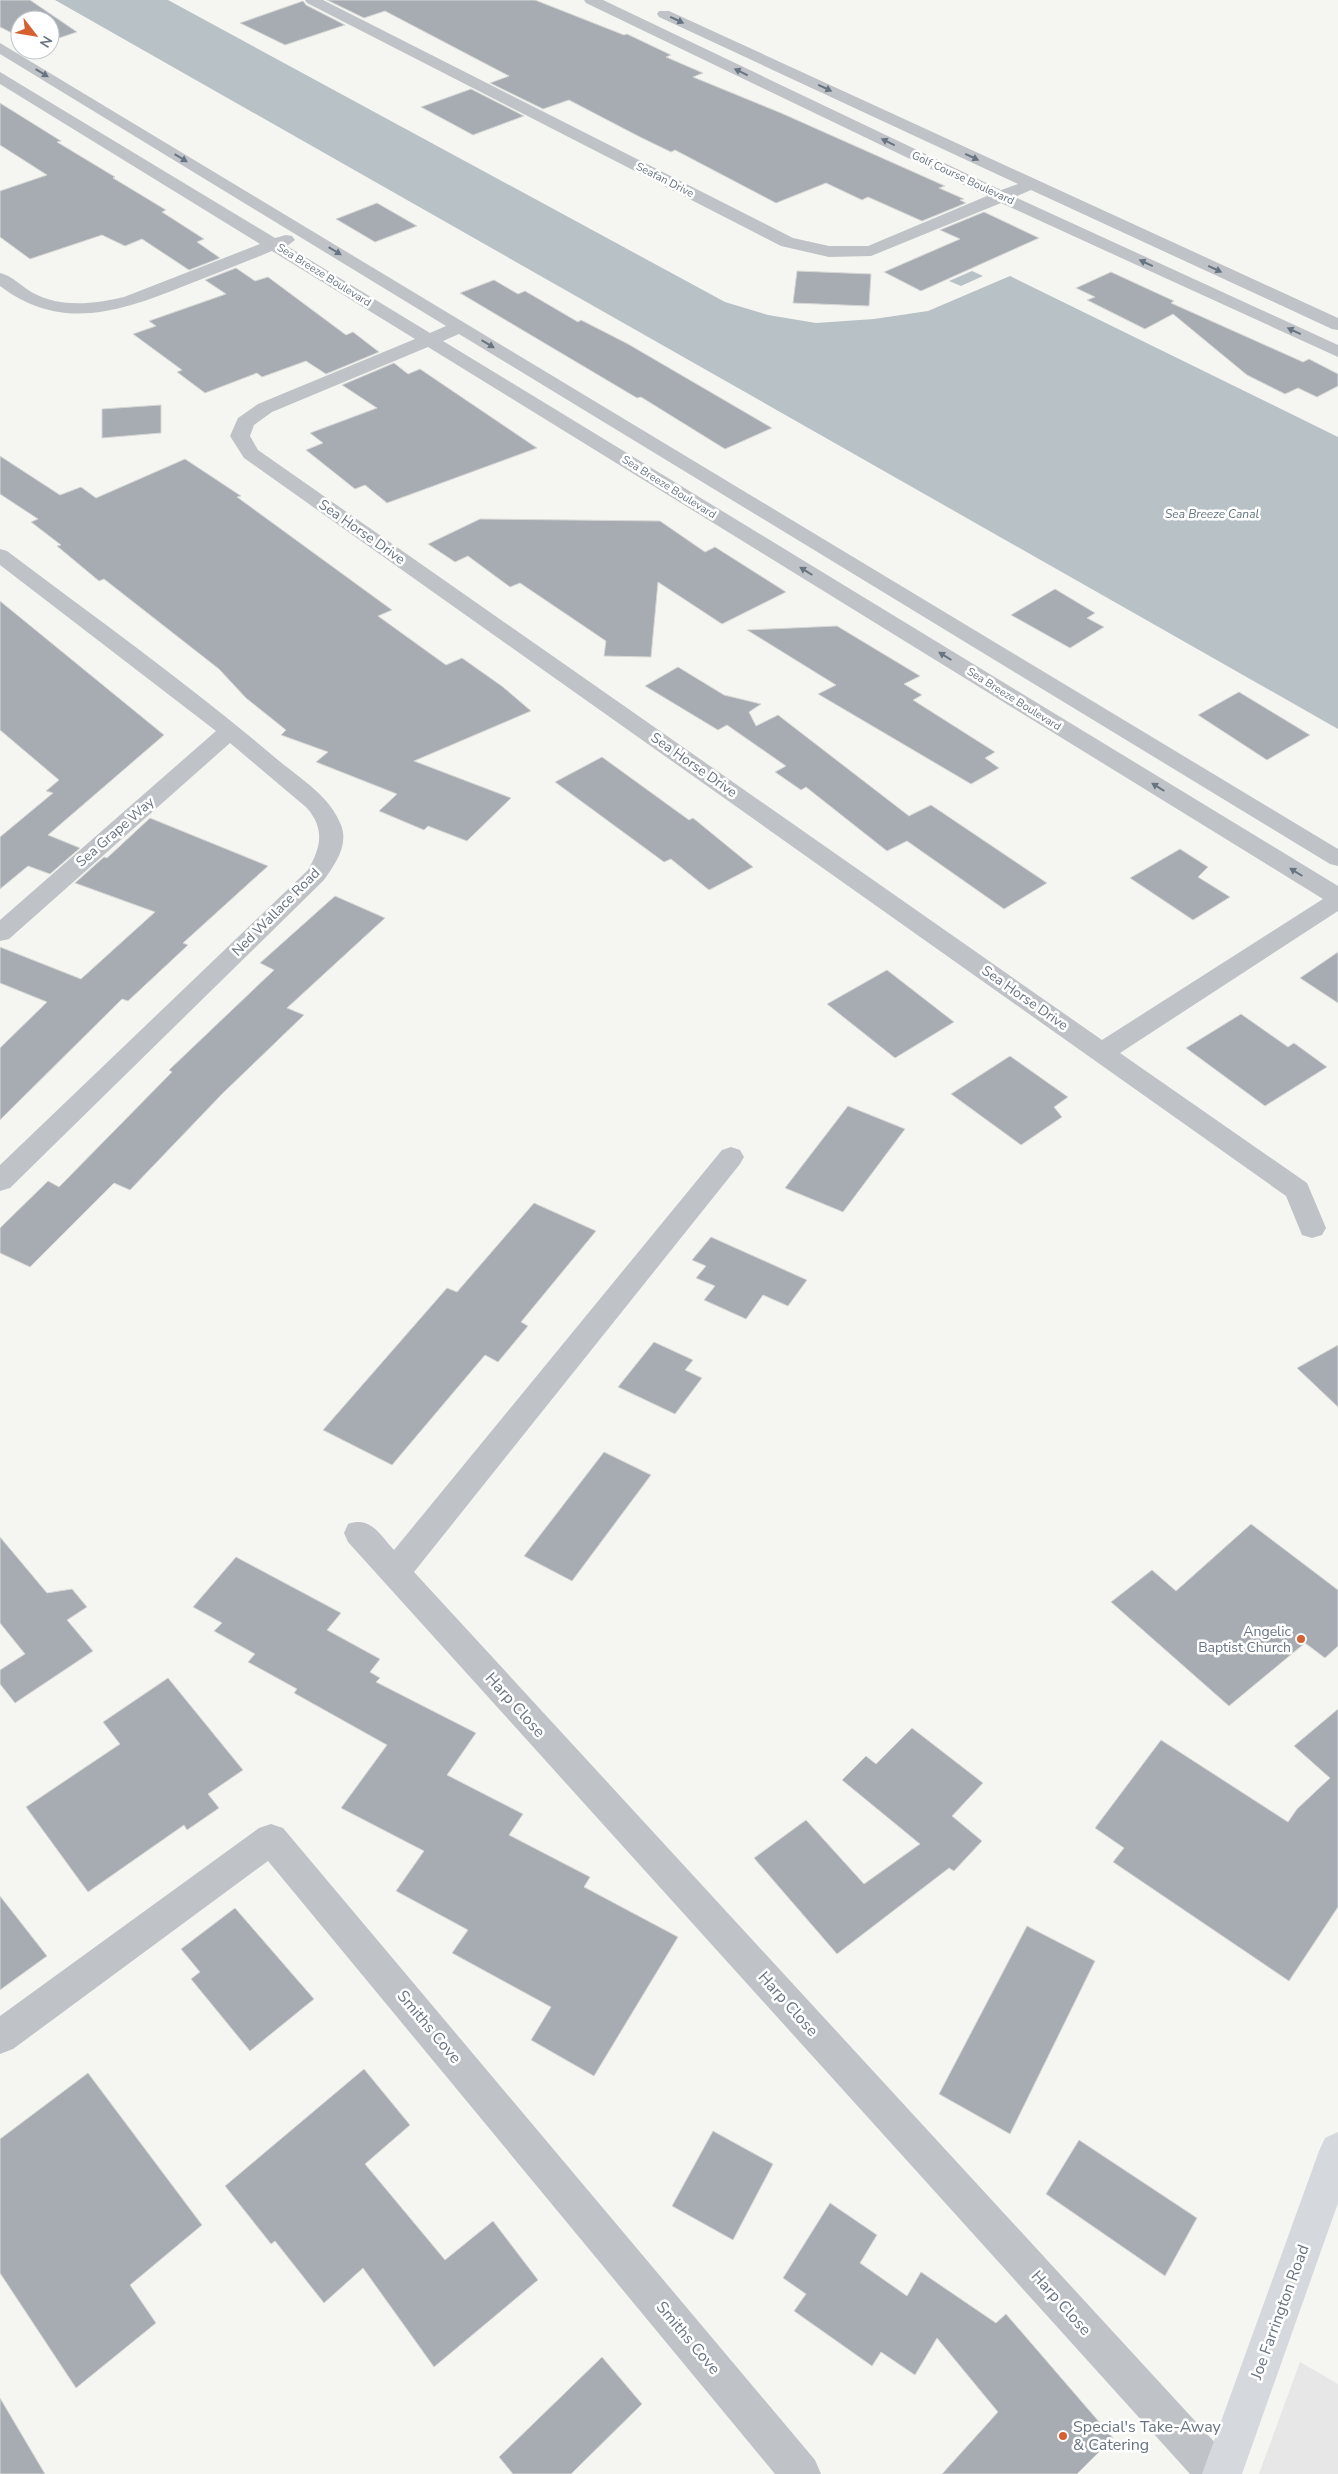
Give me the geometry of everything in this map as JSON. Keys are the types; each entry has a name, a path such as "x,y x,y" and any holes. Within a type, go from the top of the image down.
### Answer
{"main road":[{"name":"Joe Farrington Road","path":"1222,2474 1338,2151"}],"street":[{"name":"Seafan Drive","path":"312,0 787,242 815,251 849,254 871,251 1032,184"},
{"name":"Golf Course Boulevard","path":"591,0 1000,196 1338,352"},
{"name":"Golf Course Boulevard","path":"651,8 1338,325"},
{"name":"Sea Breeze Boulevard","path":"0,48 1338,860"},
{"name":"Sea Breeze Boulevard","path":"0,77 1338,899"},
{"path":"0,278 28,298 59,308 81,310 130,302 305,233"},
{"path":"428,339 460,327"},
{"name":"Sea Horse Drive","path":"428,339 266,408 245,422 240,436 251,454 1296,1190 1312,1228"},
{"name":"Ned Wallace Road","path":"0,555 230,731 315,804 328,820 333,837 329,856 316,875 0,1181"},
{"name":"Sea Grape Way","path":"0,933 230,731"},
{"path":"1102,1052 1338,899"},
{"path":"395,1572 731,1157"},
{"name":"Harp Close","path":"359,1533 1218,2474"},
{"name":"Smiths Cove","path":"0,2037 272,1839 801,2474"}],"shaded area":[{"path":"1300,2362 1338,2384 1338,2474 1259,2474"}],"water":[{"name":"Sea Breeze Canal","path":"55,0 168,0 725,302 768,315 816,323 874,319 928,311 1010,276 1338,437 1338,729"},
{"path":"972,271 983,276 961,286 949,281"}],"building":[{"path":"0,0 30,0 45,10 10,10 10,32 0,27"},
{"path":"327,0 535,0 624,35 627,34 671,55 666,57 703,73 693,77 781,113 945,186 939,188 964,199 960,200 966,203 922,221 868,197 862,200 826,183 776,203 675,150 671,152 569,100 543,109 490,83 509,76 385,11 364,18"},
{"path":"303,1 306,5 345,25 285,45 240,23"},
{"path":"60,20 77,32 60,38"},
{"path":"471,89 524,116 473,135 421,107"},
{"path":"0,103 61,141 57,142 166,210 162,212 204,239 197,242 220,258 189,270 142,239 125,246 102,235 30,259 0,237 0,191 47,175 0,145"},
{"path":"377,203 417,226 375,242 336,219"},
{"path":"984,212 1039,238 921,291 884,272 960,239 940,230"},
{"path":"236,268 255,281 268,277 346,335 353,332 379,352 326,374 306,361 262,377 257,373 205,393 177,372 182,370 133,334 156,326 149,321 226,294 205,280"},
{"path":"797,271 871,274 869,306 793,303"},
{"path":"1111,272 1174,301 1171,303 1303,362 1309,359 1338,374 1338,386 1317,397 1298,388 1285,394 1247,375 1173,314 1145,329 1087,300 1095,297 1076,288"},
{"path":"494,280 518,294 525,291 578,322 581,320 628,344 772,428 725,449 641,397 637,398 460,293"},
{"path":"394,363 408,374 420,369 537,448 387,503 365,485 355,489 306,450 323,443 310,433 377,408 342,385"},
{"path":"161,405 161,433 102,438 102,409"},
{"path":"0,456 60,495 81,487 96,498 185,459 241,496 237,497 392,610 378,616 446,665 462,658 503,687 531,711 414,761 511,798 467,841 428,826 424,830 379,811 397,794 316,762 328,752 281,735 286,730 246,698 219,669 104,579 99,581 57,546 61,545 31,522 38,519 0,494"},
{"path":"480,519 660,521 705,552 715,547 786,592 722,624 658,582 651,657 604,656 606,641 520,583 510,587 468,556 455,562 428,544"},
{"path":"1055,589 1095,613 1087,618 1104,627 1070,648 1011,615"},
{"path":"0,601 164,735 48,835 80,848 50,874 28,866 0,889 0,837 53,793 46,791 59,780 0,730"},
{"path":"837,626 920,676 904,684 922,695 913,700 995,752 985,758 999,768 971,784 818,694 836,685 747,630"},
{"path":"678,667 724,695 761,704 749,712 756,726 778,715 909,816 931,805 1047,883 1004,909 907,841 887,851 806,787 801,790 775,772 786,766 727,725 718,730 645,686"},
{"path":"1239,692 1310,735 1267,760 1198,715"},
{"path":"602,757 689,820 693,818 753,867 709,890 671,859 664,862 555,782"},
{"path":"150,818 268,866 183,943 188,945 128,1001 122,999 0,1120 0,1048 47,1002 0,983 0,947 81,979 155,912 75,883 104,857 107,858"},
{"path":"1180,849 1208,867 1198,877 1230,897 1193,920 1130,878"},
{"path":"335,896 385,918 287,1008 304,1015 222,1094 130,1190 114,1183 30,1267 0,1253 0,1228 48,1181 59,1187 172,1072 169,1070 274,970 260,963"},
{"path":"1338,952 1338,1003 1300,978"},
{"path":"887,970 954,1022 895,1058 827,1004"},
{"path":"1241,1014 1288,1047 1294,1043 1327,1067 1265,1106 1186,1048"},
{"path":"1010,1056 1068,1097 1054,1107 1062,1117 1021,1145 951,1094"},
{"path":"848,1106 905,1129 843,1212 785,1188"},
{"path":"534,1203 596,1231 521,1322 528,1326 498,1362 485,1355 392,1465 323,1430 447,1288 457,1292"},
{"path":"711,1237 807,1280 788,1306 763,1295 746,1319 704,1300 715,1286 696,1278 706,1266 692,1260"},
{"path":"654,1342 693,1360 685,1370 702,1378 675,1414 618,1387"},
{"path":"1338,1345 1338,1407 1297,1368"},
{"path":"604,1452 651,1475 572,1581 524,1556"},
{"path":"1251,1524 1338,1590 1338,1646 1325,1658 1305,1643 1229,1706 1111,1602 1152,1570 1176,1591"},
{"path":"0,1537 47,1593 72,1589 87,1607 67,1620 93,1651 15,1703 0,1684 0,1670 25,1654 0,1623"},
{"path":"236,1557 341,1613 327,1630 380,1659 370,1672 380,1678 376,1682 476,1733 447,1775 523,1814 509,1835 590,1877 584,1887 678,1937 594,2076 531,2040 551,2007 452,1953 468,1930 396,1891 424,1851 341,1808 387,1745 294,1693 297,1689 248,1662 255,1654 214,1631 222,1623 193,1607"},
{"path":"168,1678 243,1770 208,1794 219,1808 187,1830 184,1825 88,1892 26,1807 120,1744 103,1722"},
{"path":"1338,1709 1338,1907 1289,1981 1113,1862 1124,1848 1095,1828 1161,1740 1288,1822 1297,1809 1330,1778 1294,1746"},
{"path":"912,1728 983,1783 952,1816 982,1841 954,1871 949,1868 837,1954 754,1858 806,1820 864,1884 920,1844 842,1780 866,1756 876,1764"},
{"path":"0,1896 47,1956 0,1990"},
{"path":"235,1908 314,1999 250,2051 191,1979 200,1972 181,1949"},
{"path":"1027,1926 1095,1961 1010,2134 939,2094"},
{"path":"364,2069 410,2125 365,2164 445,2260 493,2221 538,2280 434,2367 363,2268 324,2303 275,2241 271,2244 225,2186"},
{"path":"88,2073 202,2225 130,2285 156,2323 76,2388 0,2273 0,2139"},
{"path":"713,2131 773,2164 733,2240 672,2206"},
{"path":"1079,2140 1197,2218 1165,2276 1046,2194"},
{"path":"830,2203 877,2235 860,2263 907,2296 921,2272 996,2323 1006,2314 1113,2438 1077,2474 942,2474 998,2412 937,2338 915,2375 881,2352 872,2366 794,2311 806,2294 783,2278"},
{"path":"602,2357 642,2404 571,2474 513,2474 499,2457"},
{"path":"0,2398 45,2474 0,2474"}],"place":[{"name":"Angelic Baptist Church","path":"1301,1639"},
{"name":"Special's Take-Away & Catering","path":"1063,2436"}]}
